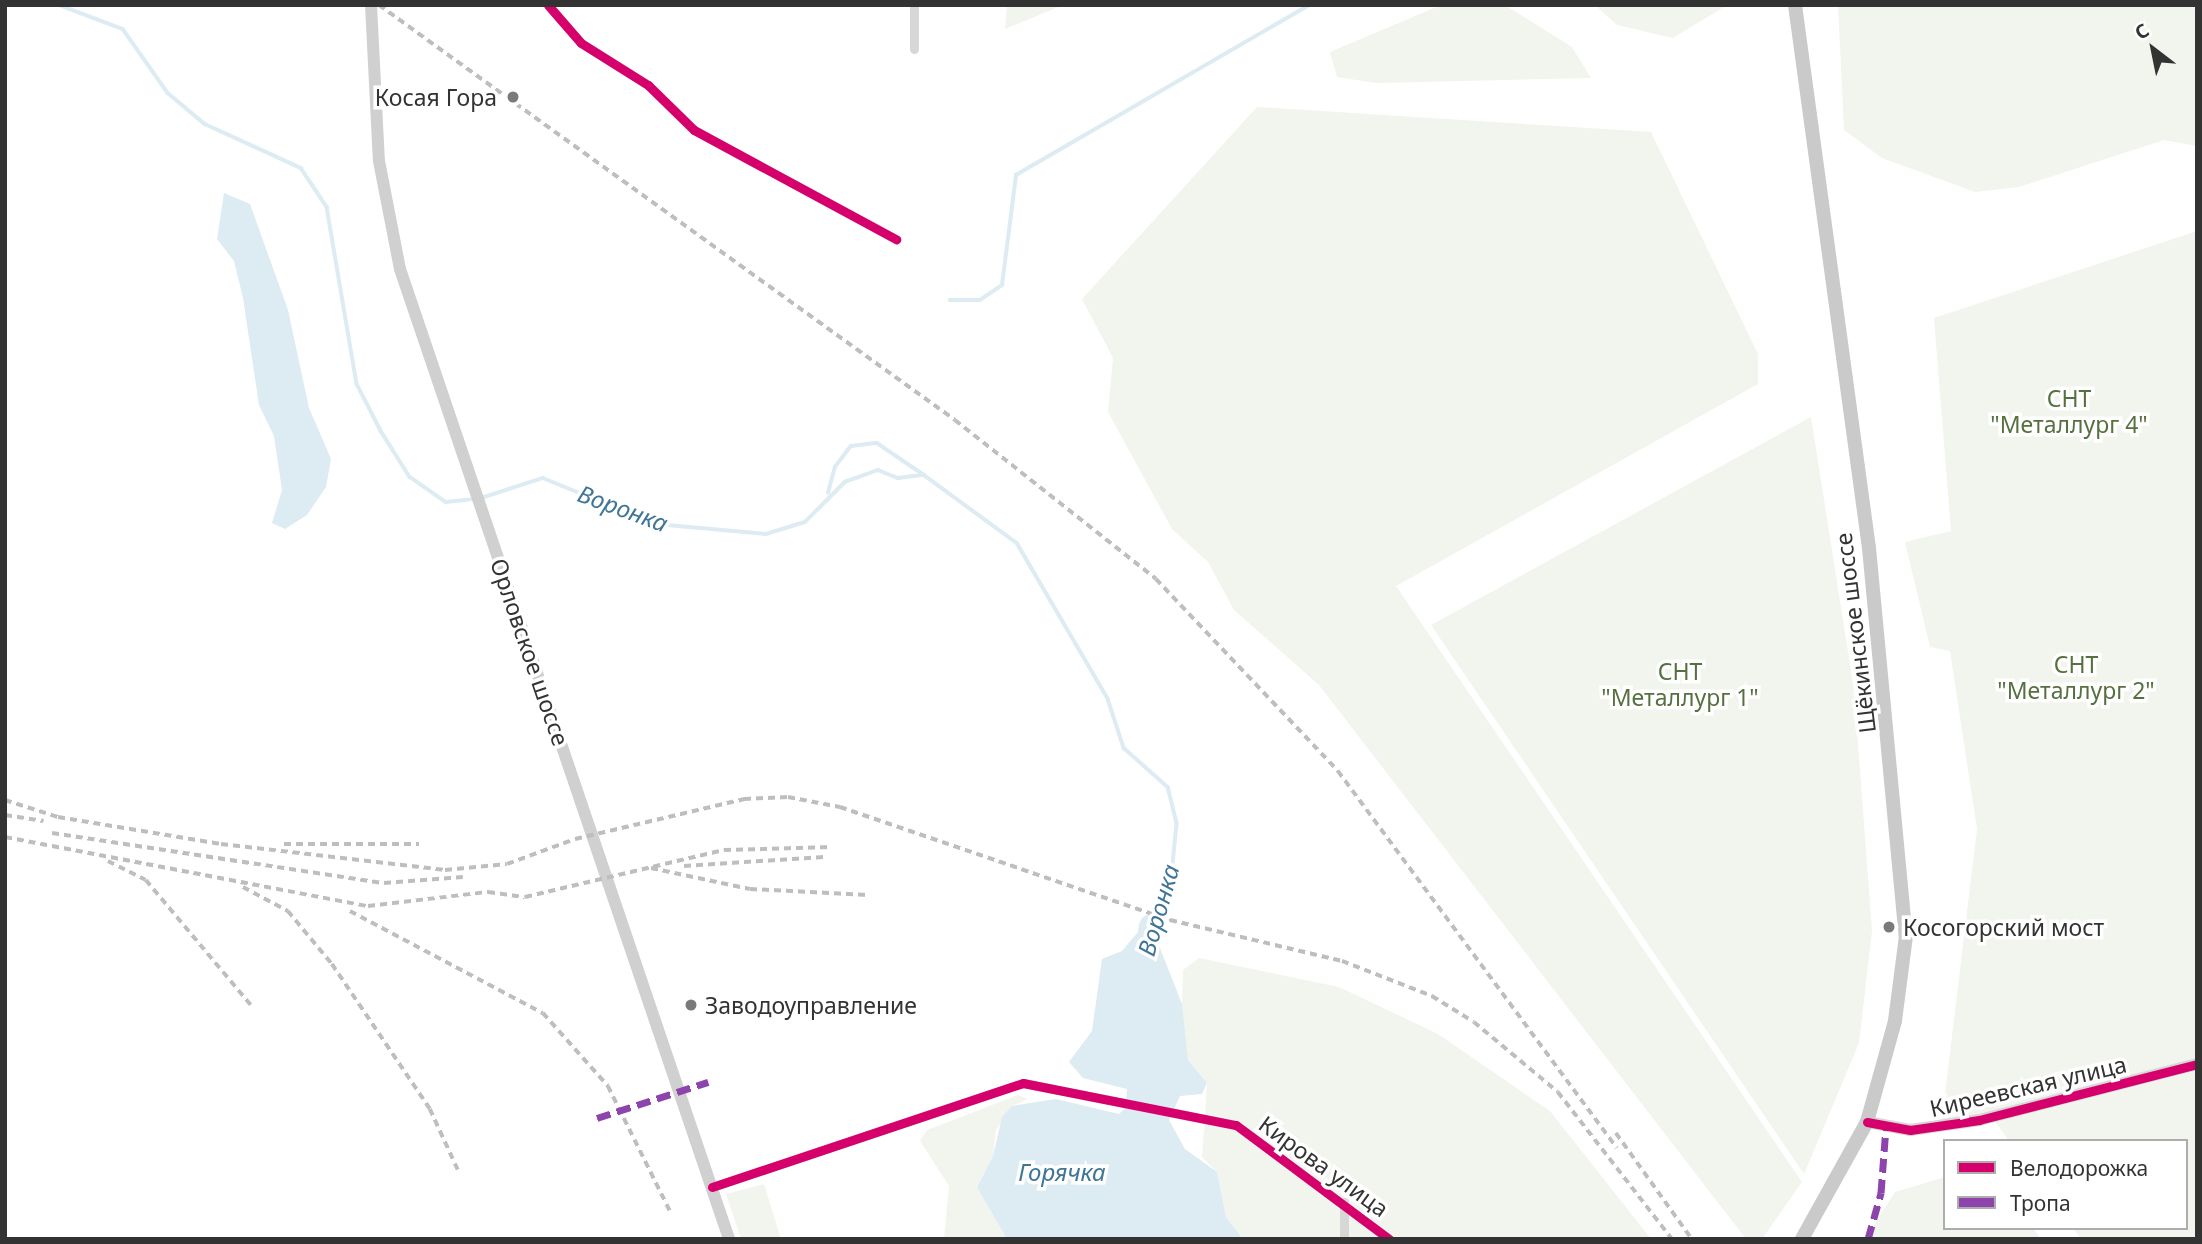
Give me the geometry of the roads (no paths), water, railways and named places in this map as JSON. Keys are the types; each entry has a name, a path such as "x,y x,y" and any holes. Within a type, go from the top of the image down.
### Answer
{"main road":[{"name":"Орловское шоссе","path":"371,5 379,161 400,269 729,1239"},
{"name":"Щёкинское шоссе","path":"1795,5 1902,846 1904,974 1867,1122 1802,1239"}],"street":[{"path":"548,5 580,43 648,85 694,130 896,239"},
{"path":"914,5 914,49"},
{"name":"Киреевская улица","path":"1867,1122 1910,1130 1979,1120 2197,1064"},
{"name":"Кирова улица","path":"712,1187 1023,1083 1174,1108 1236,1125 1343,1202 1389,1239"},
{"path":"1343,1202 1344,1239"}],"water":[{"path":"224,193 250,204 288,310 309,408 331,459 326,487 307,515 285,529 272,523 282,490 274,436 259,405 243,298 234,261 217,239"},
{"name":"Горячка","path":"1137,933 1156,938 1182,1004 1188,1060 1207,1083 1202,1094 1180,1096 1169,1120 1185,1149 1217,1172 1226,1217 1243,1239 1007,1239 977,1187 993,1156 1002,1117 1012,1106 1056,1099 1119,1114 1126,1107 1127,1089 1083,1078 1069,1062 1092,1031 1102,959 1122,951"}],"waterway":[{"name":"Воронка","path":"59,5 123,29 168,93 205,124 301,168 327,207 357,384 381,431 410,477 446,502 473,499"},
{"path":"950,300 980,300 1002,285 1016,175 1309,5"},
{"path":"828,493 835,467 851,446 877,443 924,475"},
{"name":"Воронка","path":"481,498 543,478 656,524 766,534 805,522 845,482 878,470 898,478 924,475 1017,543 1108,699 1124,748 1168,787 1177,824 1171,884 1149,925"},
{"name":"Воронка","path":"1142,962 1149,925"}],"railway":[{"path":"379,5 955,420 1156,579 1338,771 1617,1148"},
{"path":"5,800 58,817 221,844 445,870 507,864 575,839 744,799 788,797 840,807 1170,920 1342,961 1432,996 1474,1022 1558,1092 1672,1239"},
{"path":"5,815 44,821"},
{"path":"52,833 384,883 463,877"},
{"path":"5,837 368,906 488,892 525,897 724,850 831,847"},
{"path":"284,844 419,844"},
{"path":"684,866 824,857"},
{"path":"108,861 146,880 251,1005"},
{"path":"651,868 750,889 868,895"},
{"path":"243,887 288,911 332,964 430,1109 458,1170"},
{"path":"350,911 543,1013 608,1086 671,1213"},
{"path":"1616,1133 1692,1239"}],"place":[{"name":"Косая Гора","path":"513,97"},
{"name":"Косогорский мост","path":"1889,927"},
{"name":"Заводоуправление","path":"691,1005"}],"park label":[{"name":"СНТ \"Металлург 4\"","path":"2069,411"},
{"name":"СНТ \"Металлург 2\"","path":"2076,677"},
{"name":"СНТ \"Металлург 1\"","path":"1680,684"}]}
